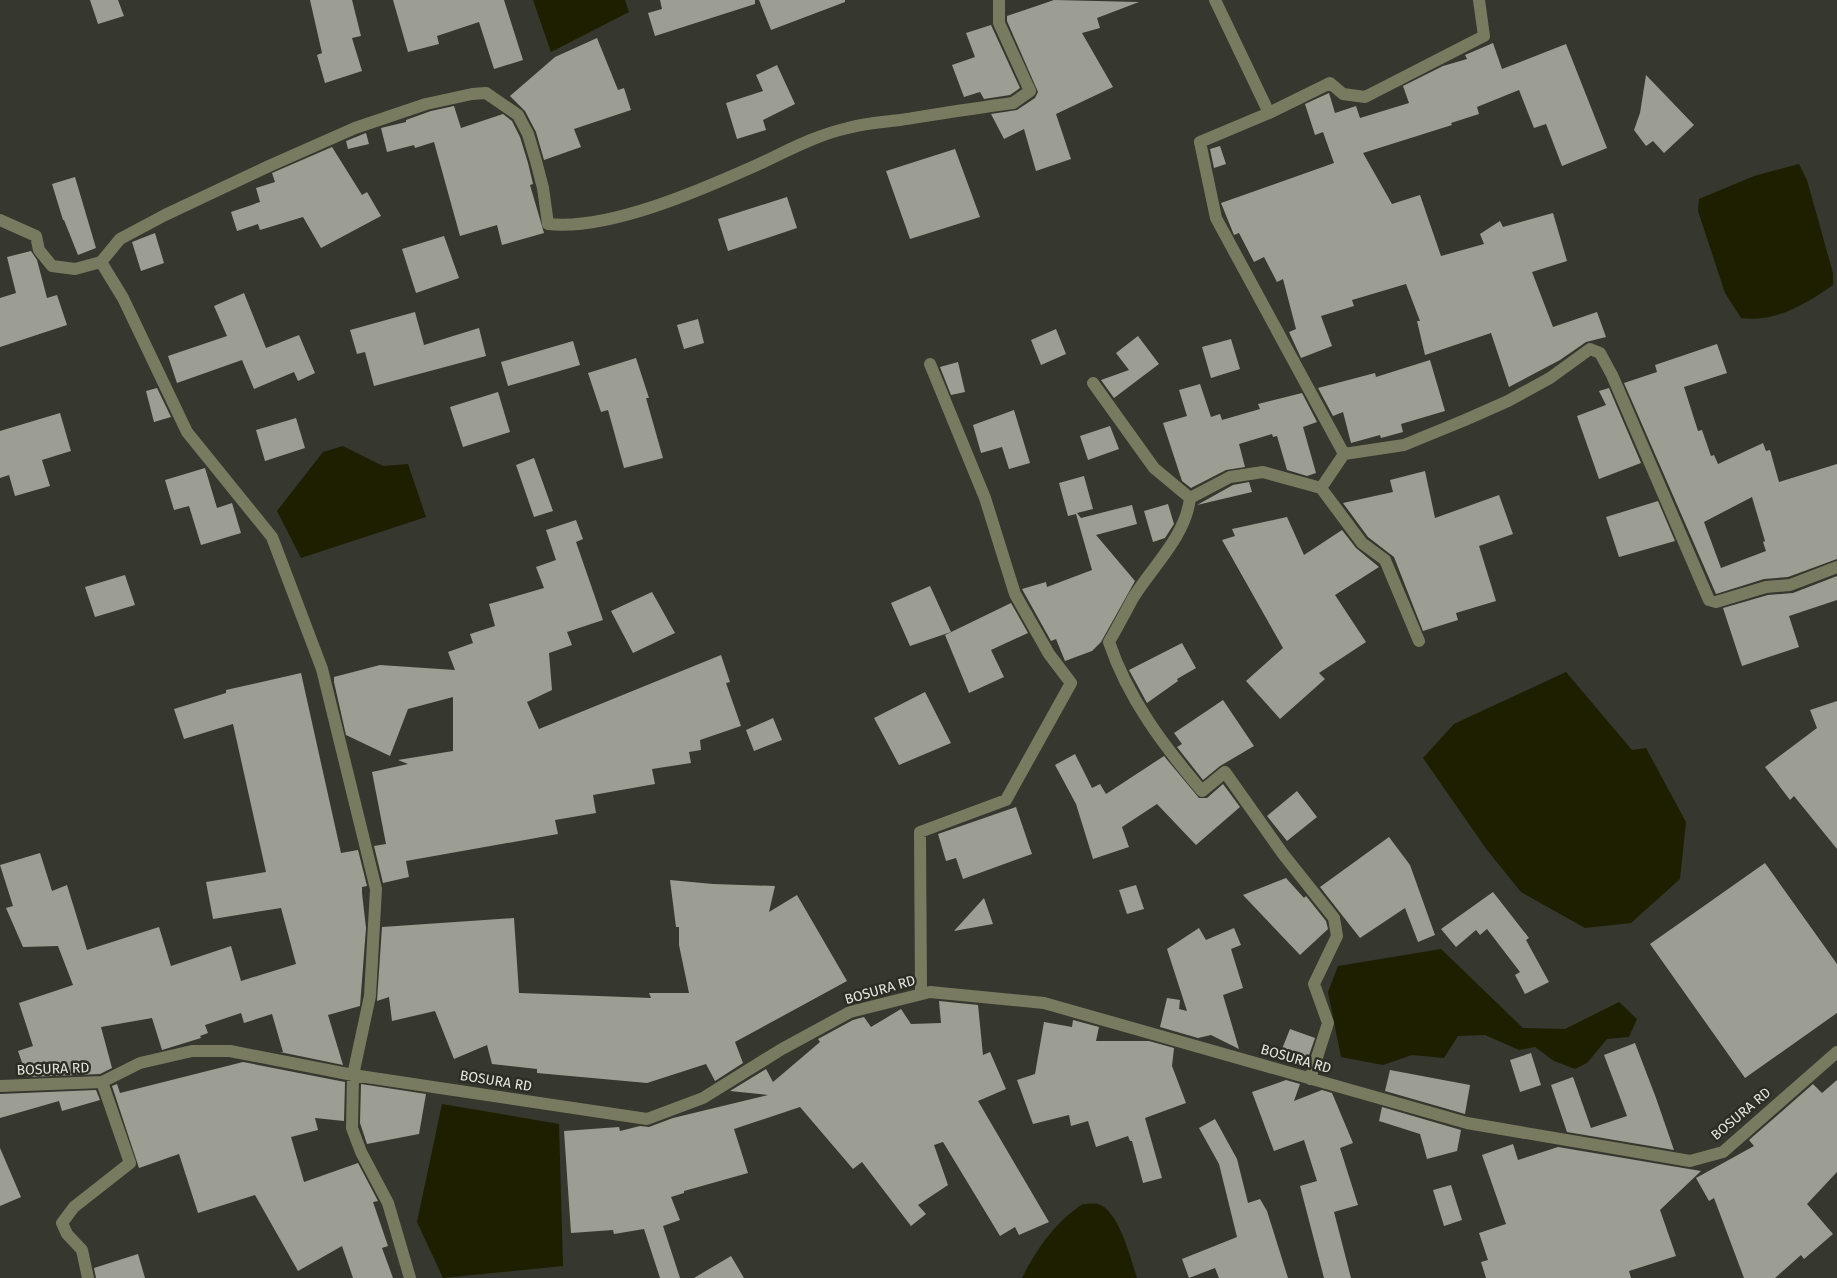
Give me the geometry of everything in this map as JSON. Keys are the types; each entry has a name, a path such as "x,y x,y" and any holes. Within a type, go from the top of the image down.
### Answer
{"street":[{"path":"0,220 36,236 40,250 52,266 75,269 100,262 120,239 165,215 268,166 355,128 426,104 472,94 486,93 518,115 528,134 539,170 548,224 579,225 605,220 701,188 812,139 848,128 1013,103 1030,91 999,23 999,0"},
{"path":"1215,0 1269,113"},
{"path":"1344,454 1216,218 1200,142 1269,113 1330,83 1343,94 1365,97 1484,36 1479,0"},
{"path":"100,262 123,298 187,432 272,537 322,669 376,890 370,996 353,1075 352,1128 361,1152 388,1202 410,1278"},
{"path":"1321,488 1344,454 1404,445 1464,420 1508,401 1550,378 1590,349 1594,349 1600,352 1612,375 1709,600 1716,602 1766,588 1790,585 1837,567"},
{"path":"921,994 920,832 1006,800 1071,683 1049,654 1015,594 985,498 930,364"},
{"path":"1093,383 1154,468 1190,498"},
{"path":"1190,498 1230,477 1263,472 1321,488 1362,543 1385,560 1419,641"},
{"path":"1190,498 1183,525 1133,598 1109,642 1115,660 1133,695 1164,745 1202,791 1225,772 1283,854 1334,918 1337,936 1314,984 1328,1023 1310,1079"},
{"name":"BOSURA RD","path":"0,1086 102,1082 140,1063 192,1052 230,1051 353,1075 647,1119 703,1098 782,1049 850,1012 930,992 1044,1003 1467,1123 1690,1161 1723,1152 1837,1052"},
{"path":"88,1278 82,1250 67,1234 62,1223 74,1207 130,1163 102,1082"}],"shaded area":[{"path":"533,0 625,0 629,12 551,52"},
{"path":"1799,164 1807,180 1833,273 1833,285 1801,305 1778,315 1754,319 1741,318 1725,293 1698,211 1699,199 1754,176"},
{"path":"343,446 383,466 408,464 426,517 301,558 277,511 323,452"},
{"path":"1566,672 1632,750 1646,748 1686,822 1680,879 1631,923 1585,928 1521,892 1487,850 1423,758 1454,724"},
{"path":"1441,949 1523,1028 1565,1029 1619,1002 1637,1019 1629,1037 1607,1039 1587,1063 1575,1069 1554,1061 1535,1047 1519,1050 1485,1035 1458,1036 1444,1058 1412,1055 1383,1065 1341,1057 1328,992 1338,966"},
{"path":"442,1104 559,1124 563,1266 443,1278 417,1222"},
{"path":"1083,1204 1098,1204 1105,1208 1112,1216 1128,1248 1137,1278 1022,1278 1048,1237 1064,1219"}],"building":[{"path":"90,0 118,0 124,16 98,24"},
{"path":"310,0 352,0 361,36 352,38 362,71 325,83 317,55 322,53"},
{"path":"393,0 504,0 523,60 494,69 479,22 437,36 439,44 408,52"},
{"path":"660,0 755,0 755,4 655,36 648,13 662,9"},
{"path":"759,0 845,0 845,2 771,30"},
{"path":"1054,0 1139,2 1097,18 1100,28 1082,33 1113,87 1056,114 1071,159 1036,171 1024,129 1004,139 991,114 1017,110 1035,98 1038,92 1007,21 1007,16"},
{"path":"991,25 1020,88 1010,95 984,99 980,92 964,97 952,65 975,57 966,33"},
{"path":"597,38 618,90 624,88 631,110 574,129 581,147 544,160 536,132 525,111 510,96 555,57"},
{"path":"1493,43 1502,69 1566,44 1607,148 1562,166 1546,124 1534,128 1519,90 1477,107 1479,114 1451,123 1452,125 1363,153 1392,204 1420,195 1441,256 1484,244 1480,234 1500,221 1503,227 1553,213 1567,261 1532,272 1553,327 1597,312 1606,337 1586,342 1560,360 1509,387 1491,333 1425,355 1417,321 1420,321 1406,284 1352,300 1354,306 1321,316 1332,346 1301,358 1289,332 1296,329 1283,279 1277,282 1264,257 1254,262 1239,233 1234,235 1221,203 1334,163 1323,132 1315,135 1305,104 1329,93 1335,113 1356,106 1360,118 1409,103 1403,86 1443,66 1467,59 1465,55"},
{"path":"777,65 795,104 763,120 766,130 737,139 726,103 763,91 756,75"},
{"path":"1646,75 1694,125 1664,153 1653,141 1646,146 1634,130 1640,113"},
{"path":"454,106 461,128 503,114 512,121 520,137 528,163 533,184 530,185 544,233 502,245 497,225 460,236 434,142 415,148 414,145 387,152 381,128 406,122 406,120 431,111"},
{"path":"366,133 369,144 348,149 346,141"},
{"path":"1220,146 1226,164 1214,168 1210,149"},
{"path":"332,147 362,195 367,192 381,216 321,248 303,217 260,230 258,224 237,231 231,212 260,202 256,188 275,182 272,173"},
{"path":"955,149 980,217 910,239 886,171"},
{"path":"75,177 96,248 78,255 63,220 52,184"},
{"path":"787,197 797,228 728,251 718,219"},
{"path":"155,233 164,263 141,271 132,242"},
{"path":"444,236 459,278 416,293 402,249"},
{"path":"31,251 37,260 47,298 57,295 67,325 0,347 0,298 16,293 7,257"},
{"path":"244,293 266,348 299,335 315,373 298,381 294,372 254,389 242,360 177,383 168,356 227,336 214,306"},
{"path":"415,312 424,345 479,328 486,356 374,386 365,352 357,354 350,330"},
{"path":"698,319 704,343 684,349 677,325"},
{"path":"1056,329 1066,354 1041,365 1031,340"},
{"path":"1138,336 1159,364 1114,398 1101,380 1129,370 1116,353"},
{"path":"1231,339 1240,369 1211,378 1202,347"},
{"path":"573,341 580,365 508,386 501,362"},
{"path":"1717,344 1727,373 1684,387 1698,431 1702,430 1711,456 1714,455 1718,464 1763,443 1766,451 1770,450 1779,482 1837,464 1837,559 1788,577 1764,579 1716,594 1624,383 1657,372 1655,365","holes":["1752,497 1765,541 1763,542 1766,551 1721,568 1704,522"]},
{"path":"636,358 649,398 646,398 663,458 624,468 608,410 601,412 588,373"},
{"path":"1430,360 1445,411 1401,424 1403,432 1381,438 1380,435 1351,443 1343,412 1333,416 1318,388 1375,373 1376,377"},
{"path":"958,362 965,392 951,395 940,367"},
{"path":"1200,384 1211,417 1220,414 1222,420 1260,409 1258,404 1302,393 1317,422 1303,427 1316,473 1307,476 1287,470 1277,436 1273,437 1272,434 1239,444 1245,467 1226,470 1191,488 1182,481 1163,423 1187,416 1179,390"},
{"path":"157,388 171,417 154,422 146,391"},
{"path":"1609,388 1641,463 1599,479 1577,416 1606,405 1599,391"},
{"path":"498,392 510,432 463,447 450,407"},
{"path":"1014,410 1030,463 1009,469 1002,447 981,453 973,425"},
{"path":"60,413 71,451 42,460 50,486 15,496 9,475 0,478 0,431"},
{"path":"296,418 305,448 265,461 256,430"},
{"path":"1110,426 1119,449 1088,460 1080,436"},
{"path":"534,458 553,511 534,517 516,465"},
{"path":"205,468 217,508 232,503 241,533 201,545 189,506 174,510 165,480"},
{"path":"1425,471 1435,518 1499,495 1513,534 1479,546 1496,601 1456,613 1458,620 1423,631 1394,557 1368,537 1343,503 1393,492 1390,480"},
{"path":"1084,476 1093,509 1077,513 1081,518 1132,505 1137,524 1096,535 1135,581 1101,642 1092,651 1065,661 1056,639 1051,641 1022,589 1046,582 1047,587 1092,570 1076,514 1068,516 1059,483"},
{"path":"1249,482 1252,492 1197,505 1233,485"},
{"path":"1658,501 1675,541 1619,557 1606,517"},
{"path":"1168,504 1174,524 1165,538 1153,542 1144,511"},
{"path":"1287,517 1304,555 1342,530 1356,548 1379,567 1335,595 1366,642 1319,673 1325,679 1280,719 1246,681 1283,648 1222,540 1235,536 1232,529"},
{"path":"576,520 583,539 576,542 603,620 567,632 572,645 549,653 552,690 527,702 539,729 721,655 730,682 726,683 741,726 700,740 701,750 689,752 691,763 652,769 655,784 593,795 596,813 555,820 558,834 406,861 409,877 383,883 374,846 386,844 372,772 408,764 398,760 453,751 453,697 408,709 390,756 346,735 334,677 380,665 455,670 448,652 473,643 470,634 495,626 489,604 544,588 536,567 556,560 546,530"},
{"path":"125,575 135,605 95,617 85,587"},
{"path":"1837,576 1837,600 1789,616 1799,647 1742,666 1723,608 1768,595 1793,593"},
{"path":"930,586 951,632 910,646 891,603"},
{"path":"652,592 675,633 633,653 611,611"},
{"path":"1011,603 1028,633 991,650 1004,677 969,693 945,635"},
{"path":"1182,643 1196,668 1177,679 1178,681 1147,703 1129,670"},
{"path":"301,673 341,853 358,850 367,886 362,887 366,928 360,1006 328,1015 343,1065 280,1052 283,1052 272,1014 244,1023 241,1013 205,1025 208,1033 200,1036 201,1038 162,1050 152,1018 101,1027 112,1068 100,1074 27,1077 18,1051 33,1046 19,1003 73,985 58,946 23,947 6,908 13,906 0,865 40,853 52,891 67,885 87,950 159,927 171,966 231,946 241,981 296,964 281,908 213,919 206,882 266,872 233,724 184,739 174,709 226,693 226,690"},
{"path":"925,692 951,743 899,765 874,718"},
{"path":"1223,700 1254,746 1220,766 1203,780 1177,747 1182,744 1174,733"},
{"path":"1837,701 1837,849 1794,796 1790,800 1765,767 1817,728 1810,710"},
{"path":"773,718 782,740 754,751 746,730"},
{"path":"1075,754 1092,788 1100,784 1106,794 1164,756 1199,798 1207,798 1223,784 1240,807 1196,845 1157,804 1122,827 1129,847 1093,859 1076,804 1055,765"},
{"path":"1297,791 1317,817 1287,841 1267,816"},
{"path":"1016,807 1032,854 963,879 956,858 946,861 938,834"},
{"path":"1389,837 1410,865 1435,935 1418,942 1405,908 1360,938 1320,887"},
{"path":"1765,863 1837,964 1837,1013 1745,1078 1650,944"},
{"path":"1286,878 1304,898 1306,896 1326,921 1328,929 1300,955 1243,895"},
{"path":"670,880 713,884 775,886 769,912 797,895 847,981 735,1042 743,1063 715,1081 706,1064 647,1083 537,1073 537,1069 492,1064 487,1045 454,1059 435,1011 392,1021 389,997 377,1001 382,927 514,918 519,993 651,998 649,993 689,993 679,945 679,927 676,927"},
{"path":"1136,885 1144,909 1127,914 1119,890"},
{"path":"1493,892 1529,938 1526,940 1549,982 1525,994 1515,975 1520,972 1487,929 1480,935 1476,930 1456,947 1441,929"},
{"path":"984,898 993,924 954,931"},
{"path":"1199,928 1206,940 1234,928 1241,945 1231,949 1243,988 1223,995 1239,1049 1211,1035 1198,1038 1160,1027 1167,998 1180,1000 1179,1009 1187,1011 1167,949"},
{"path":"939,1001 978,1005 983,1055 990,1052 1006,1089 978,1101 1049,1222 1019,1235 1015,1227 1000,1236 943,1142 934,1145 948,1185 918,1205 926,1214 911,1226 862,1162 853,1169 800,1107 734,1129 748,1173 684,1191 684,1193 671,1197 680,1220 663,1226 680,1278 660,1278 644,1229 614,1234 613,1230 571,1233 564,1131 619,1127 620,1131 640,1126 649,1127 673,1118 768,1095 730,1091 766,1069 773,1082 820,1042 818,1039 853,1020 864,1017 871,1027 901,1009 911,1024 941,1023"},
{"path":"1073,1020 1099,1027 1096,1041 1149,1041 1174,1048 1172,1066 1186,1103 1145,1118 1162,1178 1143,1183 1132,1141 1130,1141 1128,1136 1096,1147 1088,1121 1071,1126 1069,1115 1033,1124 1017,1080 1035,1074 1044,1022 1072,1027"},
{"path":"1290,1029 1315,1038 1306,1064 1280,1054"},
{"path":"1635,1043 1674,1150 1567,1132 1551,1085 1573,1077 1591,1128 1627,1116 1604,1055"},
{"path":"1531,1053 1541,1085 1520,1092 1510,1060"},
{"path":"243,1062 345,1082 344,1121 315,1118 318,1130 291,1137 304,1182 358,1163 378,1201 373,1202 388,1246 382,1248 393,1278 353,1278 342,1246 298,1271 255,1195 198,1213 179,1154 139,1168 112,1086 117,1084 120,1093"},
{"path":"1390,1070 1470,1085 1465,1114 1385,1091"},
{"path":"1286,1080 1300,1084 1294,1101 1322,1090 1332,1093 1353,1143 1340,1148 1358,1205 1334,1212 1351,1278 1324,1278 1300,1186 1317,1181 1304,1140 1274,1151 1252,1092"},
{"path":"1837,1080 1837,1172 1807,1204 1833,1234 1804,1259 1801,1255 1775,1278 1744,1278 1714,1198 1709,1201 1696,1178 1754,1146 1749,1140 1813,1084 1822,1093"},
{"path":"361,1084 426,1094 419,1134 367,1144 360,1123"},
{"path":"96,1090 100,1100 62,1111 59,1101 0,1118 0,1094"},
{"path":"1382,1107 1461,1130 1457,1151 1427,1159 1420,1134 1379,1121"},
{"path":"1215,1119 1237,1159 1248,1203 1260,1199 1267,1211 1288,1278 1219,1278 1215,1268 1189,1278 1182,1259 1237,1237 1219,1164 1199,1128"},
{"path":"1513,1144 1518,1160 1558,1147 1701,1171 1660,1210 1676,1256 1629,1271 1631,1278 1486,1278 1481,1262 1488,1260 1479,1233 1506,1224 1482,1155"},
{"path":"0,1148 21,1197 0,1206"},
{"path":"1451,1185 1462,1220 1444,1226 1433,1190"},
{"path":"138,1254 145,1278 96,1278 94,1268"},
{"path":"731,1256 744,1278 694,1278"}]}
